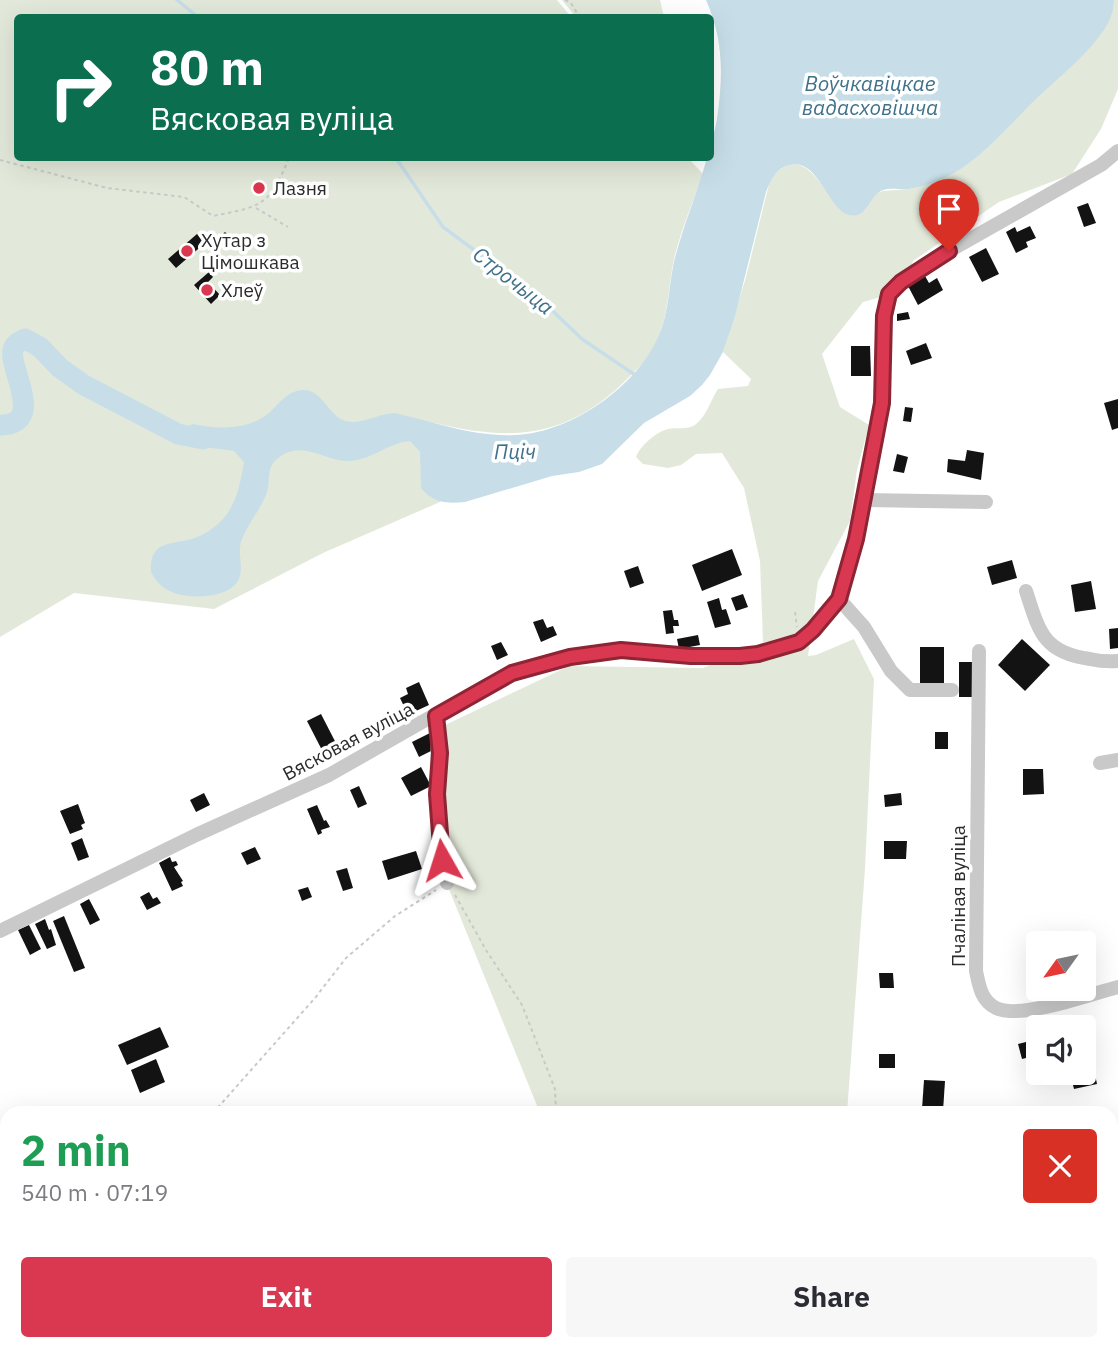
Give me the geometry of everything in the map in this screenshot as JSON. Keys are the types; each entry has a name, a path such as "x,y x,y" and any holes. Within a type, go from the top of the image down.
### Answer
{"street":[{"name":"Вясковая вуліца","path":"0,931 196,835 329,775 512,673 570,657 621,650 720,657 758,654 805,637 839,599 856,539 882,403 884,316 889,294 901,282 949,251 1101,165 1118,150"},
{"path":"864,500 986,502"},
{"path":"1026,591 1037,626 1053,648 1076,657 1118,661"},
{"path":"839,599 864,627 891,671 909,690 952,690"},
{"name":"Пчаліная вуліца","path":"979,651 976,971 982,996 996,1008 1020,1012 1118,987"},
{"path":"436,716 440,753 437,794 439,844 447,883"},
{"path":"1100,763 1118,760"}],"path":[{"path":"565,0 577,14"},
{"path":"0,160 107,188 184,197 213,216 256,207 276,188 288,161"},
{"path":"256,207 288,227"},
{"path":"219,1106 315,998 346,958 395,916 447,883 522,1005 555,1089 556,1106"}],"green space":[{"path":"0,0 557,0 569,14 14,14 14,161 691,161 703,174 678,245 663,322 653,349 622,384 579,416 534,431 511,433 462,429 435,423 440,502 323,553 214,609 74,593 0,637"},
{"path":"562,0 660,0 663,14 574,14"},
{"path":"1114,0 1118,0 1118,89 1101,129 1072,174 999,202 913,261 903,291 863,302 822,354 840,407 869,425 857,470 850,521 818,581 808,656 854,639 874,679 865,869 848,1106 537,1106 446,882 441,727 569,666 703,668 763,643 760,561 744,488 722,453 696,454 681,465 668,468 643,464 636,457 645,444 658,433 695,425 718,389 748,386 751,379 723,352 746,277 770,180 791,164 801,166 818,179 840,210 864,211 874,195 882,191 910,189 953,173 1114,6"}],"water":[{"name":"Воўчкавіцкае вадасховішча","path":"706,0 1114,0 1109,22 1087,51 987,148 949,176 915,188 883,190 857,215 847,214 839,208 807,168 797,164 784,167 778,172 766,192 735,316 723,352 710,375 690,396 644,423 602,464 465,502 452,503 435,500 421,488 420,452 410,441 395,444 366,458 350,461 303,450 293,451 283,454 272,465 264,499 242,539 241,571 237,582 226,591 203,596 177,594 162,586 151,572 154,553 165,545 200,536 218,524 234,501 243,470 244,462 234,451 181,444 178,434 192,424 233,427 252,423 270,412 287,395 308,390 319,397 337,417 349,422 395,413 485,434 515,435 560,425 604,401 623,385 640,367 662,327 676,254 706,161 714,161 721,59 714,14"}],"building":[{"name":"Лазня","path":"259,181 266,190 259,195 252,186"},
{"path":"1088,203 1096,223 1084,227 1077,207"},
{"path":"1030,226 1036,238 1026,242 1028,247 1016,253 1006,232 1015,227 1017,232"},
{"path":"225,232 233,240 225,247 217,239"},
{"name":"Хутар з Цімошкава","path":"197,234 205,243 176,268 168,259"},
{"path":"986,248 999,274 982,282 969,257"},
{"name":"Хлеў","path":"209,272 213,277 208,282 220,295 211,304 194,285"},
{"path":"925,276 929,283 937,278 943,290 918,305 908,286"},
{"path":"908,312 910,319 897,321 897,314"},
{"path":"926,343 932,358 911,365 906,351"},
{"path":"851,346 870,346 871,376 851,376"},
{"path":"1118,399 1118,428 1112,430 1104,403"},
{"path":"905,407 913,408 911,422 903,421"},
{"path":"967,450 984,453 981,480 947,472 948,459 965,461"},
{"path":"897,454 908,457 904,473 893,471"},
{"path":"732,549 742,575 702,591 692,565"},
{"path":"1012,560 1017,578 992,585 987,567"},
{"path":"638,566 644,583 630,588 624,571"},
{"path":"1091,581 1096,609 1075,612 1071,585"},
{"path":"743,594 748,607 736,611 731,598"},
{"path":"719,598 722,610 726,609 731,624 715,628 707,602"},
{"path":"672,610 674,620 678,620 679,626 673,626 674,633 666,634 663,611"},
{"path":"543,619 547,628 553,626 557,635 541,642 533,622"},
{"path":"1118,628 1118,648 1110,649 1109,629"},
{"path":"698,635 700,645 679,649 677,639"},
{"path":"1022,639 1050,665 1025,691 998,665"},
{"path":"501,642 508,655 497,660 491,646"},
{"path":"920,647 944,647 944,684 920,684"},
{"path":"959,662 973,662 973,697 959,697"},
{"path":"419,682 429,705 416,711 418,715 410,719 400,698 408,694 406,688"},
{"path":"321,714 339,749 325,756 307,721"},
{"path":"935,732 948,732 948,749 935,749"},
{"path":"430,733 437,748 419,757 412,742"},
{"path":"421,767 431,786 411,796 401,778"},
{"path":"1023,769 1043,769 1044,794 1023,795"},
{"path":"359,786 367,804 358,808 350,790"},
{"path":"204,793 210,805 196,812 190,800"},
{"path":"901,793 902,805 885,807 884,795"},
{"path":"78,804 85,823 81,825 83,829 70,834 60,811"},
{"path":"317,805 324,821 326,820 330,827 321,830 322,833 318,835 307,809"},
{"path":"82,838 89,857 78,861 71,843"},
{"path":"884,841 907,841 906,859 884,859"},
{"path":"255,847 261,859 247,865 241,853"},
{"path":"416,851 422,869 388,880 382,861"},
{"path":"170,857 172,862 176,861 178,865 174,867 183,881 183,886 172,891 159,863"},
{"path":"347,868 353,888 343,891 336,871"},
{"path":"308,887 312,897 302,901 298,890"},
{"path":"149,892 153,899 157,897 161,903 147,910 140,897"},
{"path":"89,899 100,920 90,925 80,904"},
{"path":"64,916 85,968 74,972 53,921"},
{"path":"45,919 56,945 47,949 35,924"},
{"path":"29,925 41,949 30,955 18,930"},
{"path":"879,973 893,973 894,988 880,988"},
{"path":"160,1027 169,1047 127,1065 118,1045"},
{"path":"1026,1042 1026,1058 1022,1059 1018,1044"},
{"path":"879,1054 895,1054 895,1068 879,1068"},
{"path":"156,1059 165,1082 140,1093 131,1070"},
{"path":"924,1080 945,1081 943,1106 922,1106"},
{"path":"1073,1085 1092,1085 1074,1089"}],"waterway":[{"name":"Строчыца","path":"177,0 194,14"},
{"name":"Строчыца","path":"398,161 443,227 538,297 582,339 635,375"},
{"name":"Пціч","path":"0,425 14,423 21,416 22,394 13,350 16,344 25,339 40,347 60,368 84,385 178,434 203,439"}],"place":[{"name":"Лазня","path":"259,188"},
{"name":"Хутар з Цімошкава","path":"187,251"},
{"name":"Хлеў","path":"207,290"}],"route":[{"path":"442,860 437,794 440,753 436,716 474,692 512,673 570,657 621,650 720,657 758,654 780,648 799,642 839,599 856,539 882,403 884,316 889,294 894,287 949,251"}]}
